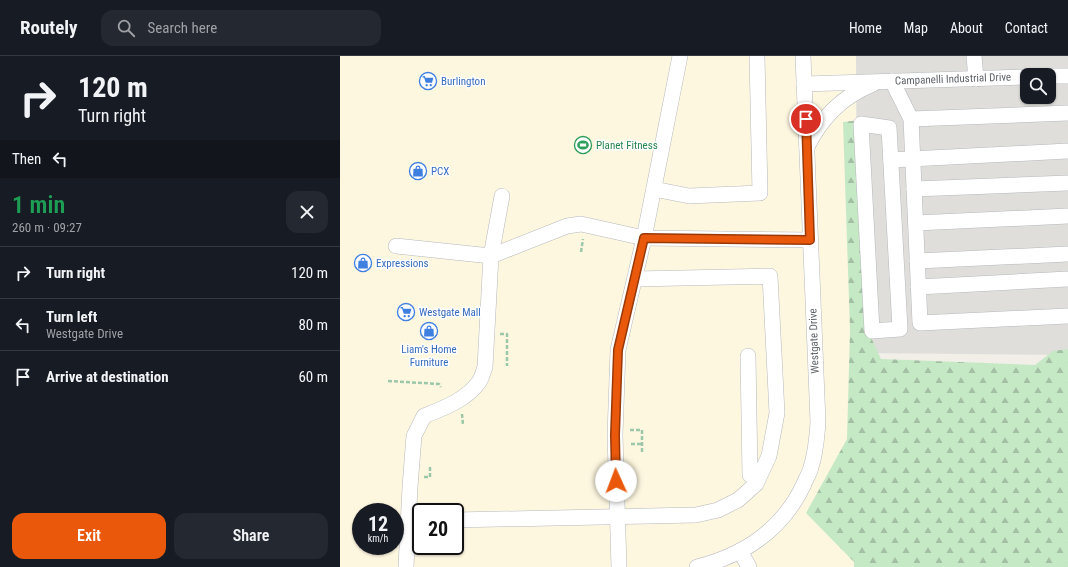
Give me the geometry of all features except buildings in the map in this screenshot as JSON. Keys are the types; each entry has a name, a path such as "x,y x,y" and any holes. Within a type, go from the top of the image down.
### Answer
{"street":[{"path":"619,567 615,435 618,350 644,238 680,56"},
{"path":"654,189 689,196 760,193 757,56"},
{"name":"Westgate Drive","path":"697,567 717,562 740,551 776,525 790,508 811,468 818,422 803,56"},
{"path":"974,56 976,79"},
{"path":"1056,76 1068,76"},
{"name":"Campanelli Industrial Drive","path":"804,84 1020,77"},
{"path":"886,81 911,119 920,323"},
{"name":"Campanelli Industrial Drive","path":"807,148 824,119 841,103 854,93 886,81"},
{"path":"911,119 1068,113"},
{"path":"900,329 889,128 862,124 872,331 900,329 920,323 1068,316"},
{"path":"891,160 1068,151"},
{"path":"914,190 1068,183"},
{"path":"414,503 414,436 424,416 444,408 468,395 480,381 485,367 491,256 502,196"},
{"path":"916,223 1068,216"},
{"path":"396,246 491,256 567,226 581,224 644,238 810,240"},
{"path":"917,261 1068,254"},
{"path":"464,520 696,515 718,510 738,500 756,484 769,456 777,413 770,276 635,279"},
{"path":"918,287 1068,280"},
{"path":"748,356 750,475"},
{"path":"406,567 412,532"},
{"path":"740,551 749,567"}],"path":[{"path":"581,252 584,235"},
{"path":"388,382 439,384 441,387"},
{"path":"630,430 642,430 642,452"},
{"path":"631,444 642,444"}],"shaded area":[{"name":"Westgate Mall","path":"340,56 856,56 860,567 340,567"},
{"path":"856,56 1068,56 1068,355 858,353"}],"green space":[{"path":"860,120 869,333 881,359 1035,365 1053,351 1068,349 1068,567 854,567 854,562 806,513 847,439 850,330 843,122"}],"place":[{"name":"Burlington","path":"428,81"},
{"name":"Planet Fitness","path":"583,145"},
{"name":"PCX","path":"418,171"},
{"name":"Expressions","path":"363,263"},
{"name":"Westgate Mall","path":"406,312"},
{"name":"Liam's Home Furniture","path":"429,331"}],"route":[{"path":"616,481 615,435 618,350 644,238 810,240 806,119"}]}
